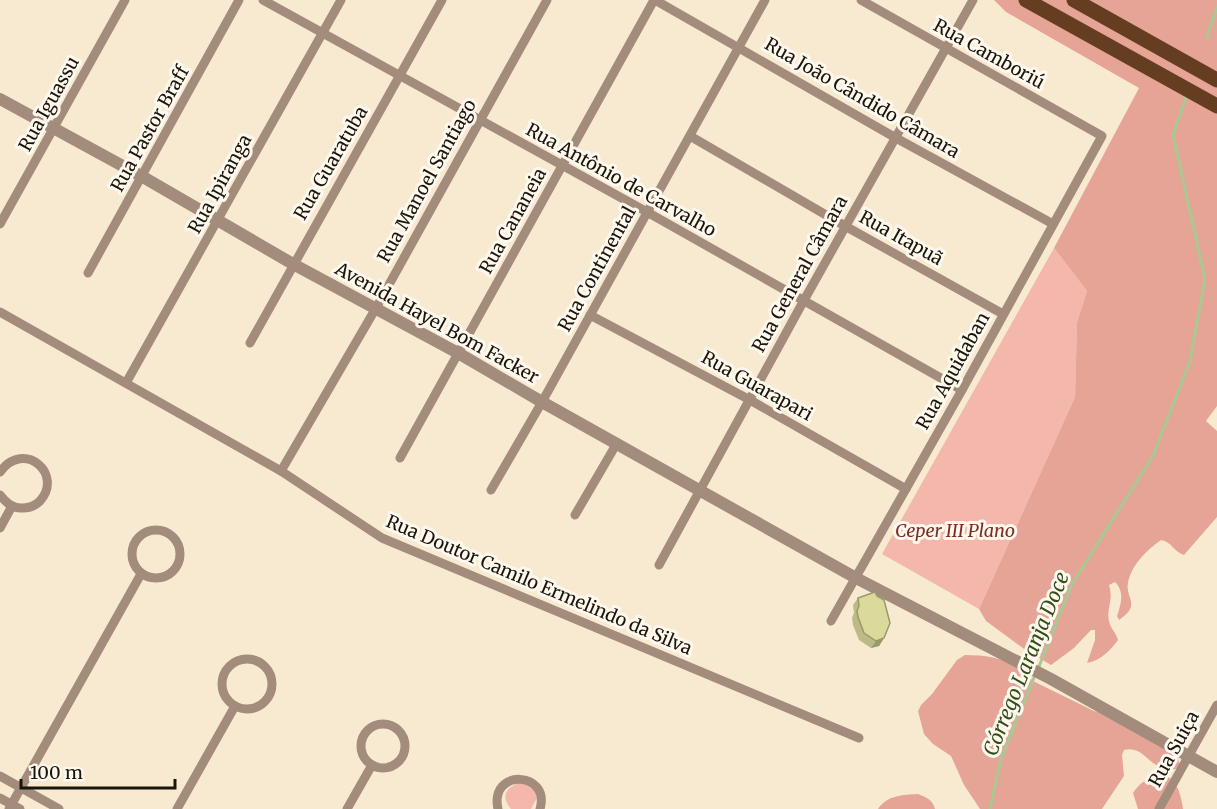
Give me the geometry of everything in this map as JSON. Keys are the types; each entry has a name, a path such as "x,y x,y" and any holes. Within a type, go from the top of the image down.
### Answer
{"main road":[{"path":"1026,0 1217,106"},
{"path":"1074,0 1217,80"}],"street":[{"name":"Rua Iguassu","path":"0,224 125,0"},
{"name":"Rua Pastor Braff","path":"88,273 239,0"},
{"name":"Rua Antônio de Carvalho","path":"263,0 647,212 962,390"},
{"name":"Rua Ipiranga","path":"126,383 341,0"},
{"name":"Rua Guaratuba","path":"249,343 442,0"},
{"name":"Rua Manoel Santiago","path":"281,471 376,308 548,0"},
{"name":"Rua João Cândido Câmara","path":"655,0 896,138 1053,224"},
{"name":"Rua Cananeia","path":"400,458 655,0"},
{"name":"Rua Continental","path":"491,490 765,0"},
{"name":"Rua Camboriú","path":"861,0 1102,136"},
{"name":"Rua General Câmara","path":"659,566 845,226 974,0"},
{"name":"Avenida Hayel Bom Facker","path":"0,99 143,177 293,264 458,353 856,578 1051,679 1217,772"},
{"name":"Rua Itapuã","path":"690,136 845,226 1004,314"},
{"name":"Rua Aquidaban","path":"831,621 1102,136"},
{"name":"Rua Doutor Camilo Ermelindo da Silva","path":"0,312 281,471 382,538 859,738"},
{"name":"Rua Guarapari","path":"590,315 750,400 906,489"},
{"path":"574,515 617,443"},
{"path":"0,472 12,461 27,458 42,466 46,474 47,491 37,504 29,508 12,507 0,495"},
{"path":"0,528 12,507"},
{"path":"152,530 168,533 179,546 180,553 176,568 164,578 148,578 141,574 132,561 133,545 144,533 152,530"},
{"path":"0,798 14,807 21,788 141,574"},
{"path":"247,659 262,664 272,677 271,694 266,701 251,709 235,706 228,701 222,687 226,671 231,664 247,659"},
{"name":"Rua Suiça","path":"1159,809 1217,705"},
{"path":"177,809 235,706"},
{"path":"381,723 396,727 401,732 406,747 400,761 387,768 372,765 362,755 361,741 364,734 374,725 381,723"},
{"path":"347,809 372,765"},
{"path":"0,776 59,809"},
{"path":"498,809 497,795 501,788 513,779 521,779 529,780 539,790 542,797 540,809"}],"green space":[{"name":"Ceper III Plano","path":"1054,248 1087,291 1077,322 1075,397 979,609 882,554"},
{"path":"521,782 534,788 537,798 531,809 511,809 506,800 506,792"}],"shaded area":[{"path":"994,0 1217,0 1217,406 1206,421 1217,431 1217,517 1184,555 1161,540 1145,553 1133,569 1128,582 1130,610 1119,620 1117,616 1121,603 1120,590 1115,582 1109,585 1111,596 1109,621 1118,640 1105,654 1087,663 1095,640 1095,630 1091,630 1074,648 1051,665 1027,651 986,621 979,609 1075,397 1077,322 1087,291 1054,248 1139,88 1006,12"},
{"path":"965,655 1002,660 1019,668 1033,681 1094,711 1111,715 1176,751 1180,766 1176,769 1160,767 1138,751 1124,750 1122,755 1124,776 1102,809 980,809 964,785 951,756 933,744 924,734 918,711 957,660"},
{"path":"1161,775 1171,779 1174,783 1183,809 1138,809 1133,793 1145,781"},
{"path":"918,794 931,801 935,809 878,809 891,798"}],"building":[{"path":"875,592 884,600 890,623 884,638 876,641 864,633 857,611 858,598"}],"waterway":[{"name":"Córrego Laranja Doce","path":"1207,37 1217,7"},
{"name":"Córrego Laranja Doce","path":"1038,669 1072,584 1153,456 1190,361 1205,279 1173,135 1186,97"},
{"name":"Córrego Laranja Doce","path":"990,809 1001,759 1035,675"}]}
